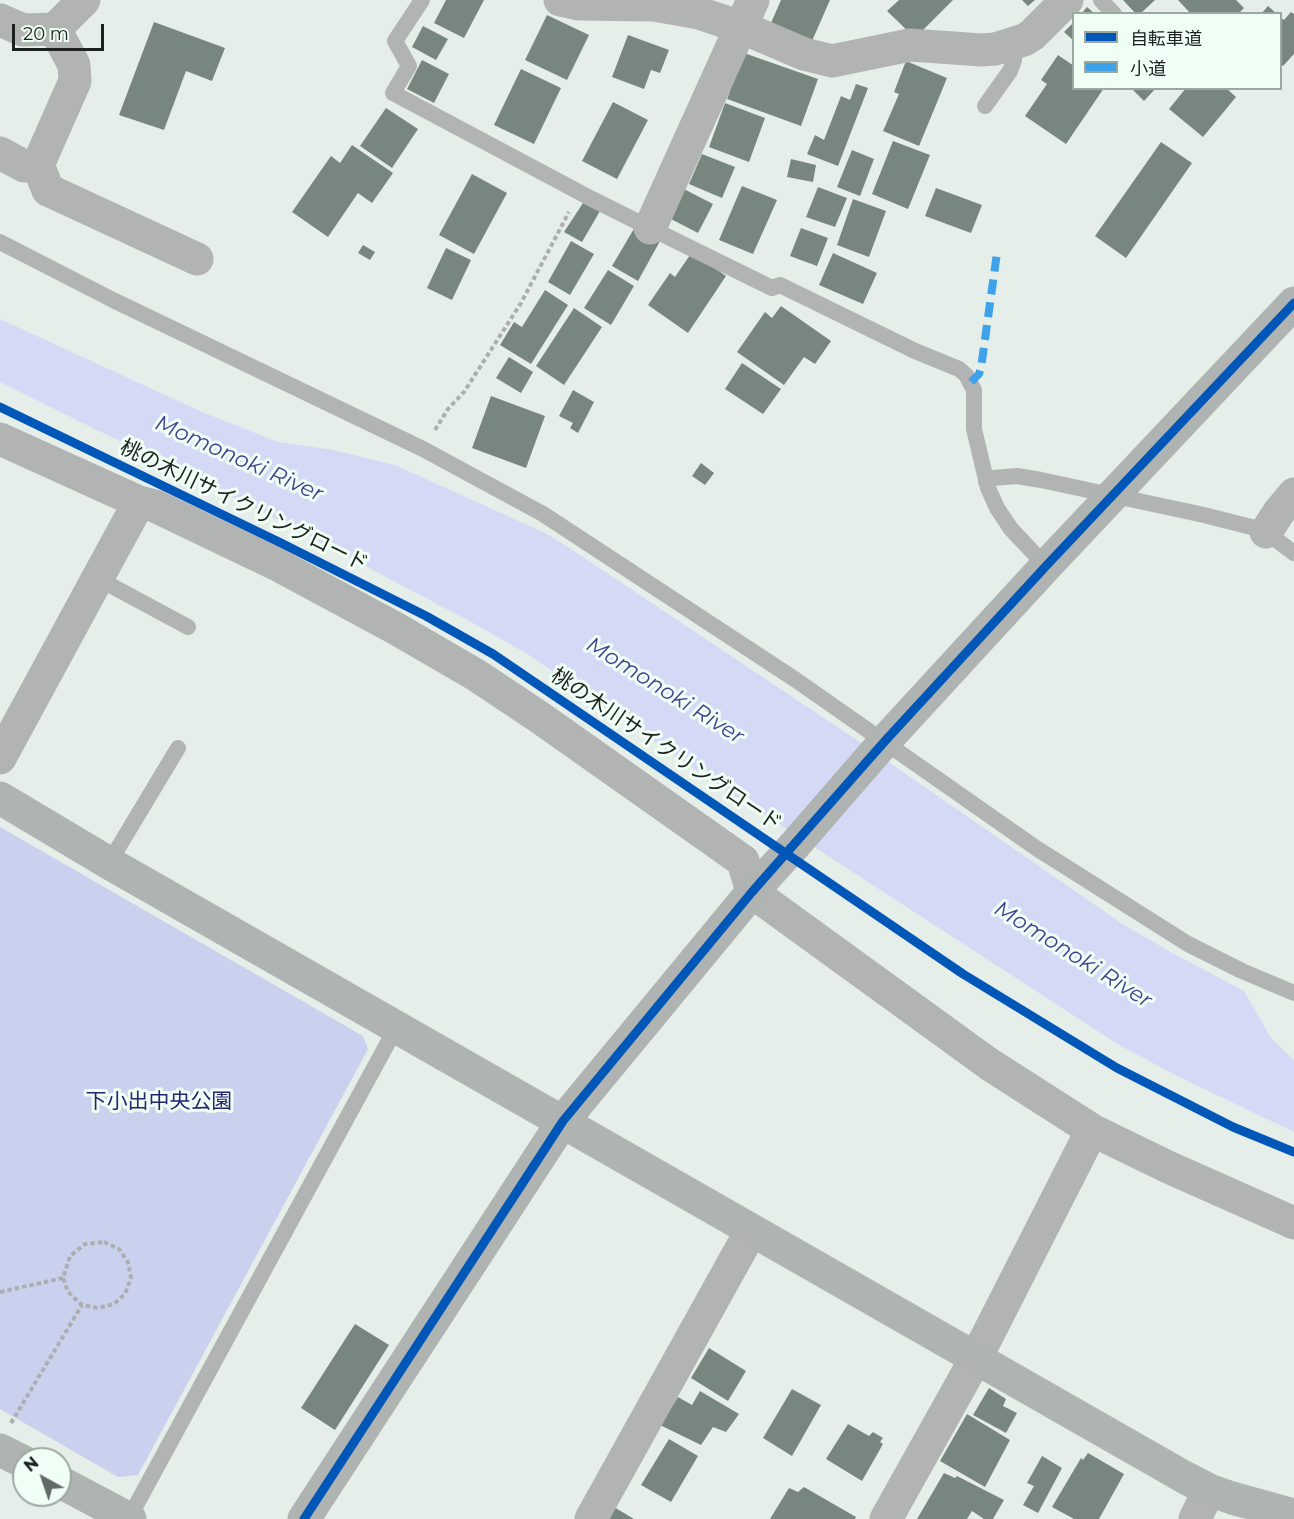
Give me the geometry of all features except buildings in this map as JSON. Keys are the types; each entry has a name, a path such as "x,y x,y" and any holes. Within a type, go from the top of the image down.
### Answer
{"street":[{"path":"0,20 24,30 55,29 84,0"},
{"path":"560,0 588,4 654,5 699,13 747,13 804,54 832,61 910,45 982,50 1011,45 1032,35 1067,0"},
{"path":"650,228 747,13"},
{"path":"55,29 74,65 75,81 38,165 48,190 197,259"},
{"path":"0,153 24,165 38,165"},
{"path":"304,1519 563,1121 752,891 884,743 1046,566 1294,303"},
{"path":"0,439 139,502 155,506 276,564 476,675 592,753 743,861 752,891 989,1064 1092,1130 1168,1167 1294,1222"},
{"path":"1266,531 1294,494"},
{"path":"0,758 139,502"},
{"path":"0,798 109,863 976,1358 1202,1505 1294,1515"},
{"path":"886,1519 976,1358 1092,1130"},
{"path":"591,1519 751,1231"},
{"path":"72,1488 130,1519"}],"lane":[{"path":"422,0 395,41 409,66 393,93 580,193 772,288 780,285 915,351 960,369 974,390 974,429 986,482 997,508 1011,529 1046,566"},
{"path":"1101,0 1112,12"},
{"path":"985,106 1010,71 1014,60 1011,45"},
{"path":"0,242 113,300 423,449 543,514 592,545 1036,848 1188,944 1242,971 1294,993"},
{"path":"986,482 993,478 1017,476 1266,531 1294,553"},
{"path":"97,578 188,627"},
{"path":"109,863 178,748"},
{"path":"130,1519 397,1026"}],"path":[{"path":"423,449 448,409 464,392 521,303 580,193"},
{"path":"104,1242 118,1249 128,1262 130,1278 125,1294 114,1304 98,1308 82,1305 68,1292 63,1278 70,1256 85,1244 104,1242"},
{"path":"0,1292 63,1278"},
{"path":"3,1441 82,1305"}],"green space":[{"name":"下小出中央公園","path":"0,827 363,1036 368,1049 138,1475 118,1477 72,1450 72,1447 66,1447 0,1409"}],"water":[{"name":"Momonoki River","path":"0,319 202,412 278,442 333,450 395,465 543,532 565,545 851,736 1124,925 1244,991 1271,1038 1294,1060 1294,1132 1179,1077 1119,1045 691,767 529,655 263,512 0,382"}],"marked path":[{"path":"971,382 979,374 981,368 997,253"}],"cycle path":[{"path":"304,1519 563,1121 752,892 885,741 1294,303"},
{"name":"桃の木川サイクリングロード","path":"0,407 281,543 426,616 493,654 963,974 1117,1068 1233,1127 1294,1152"}]}
